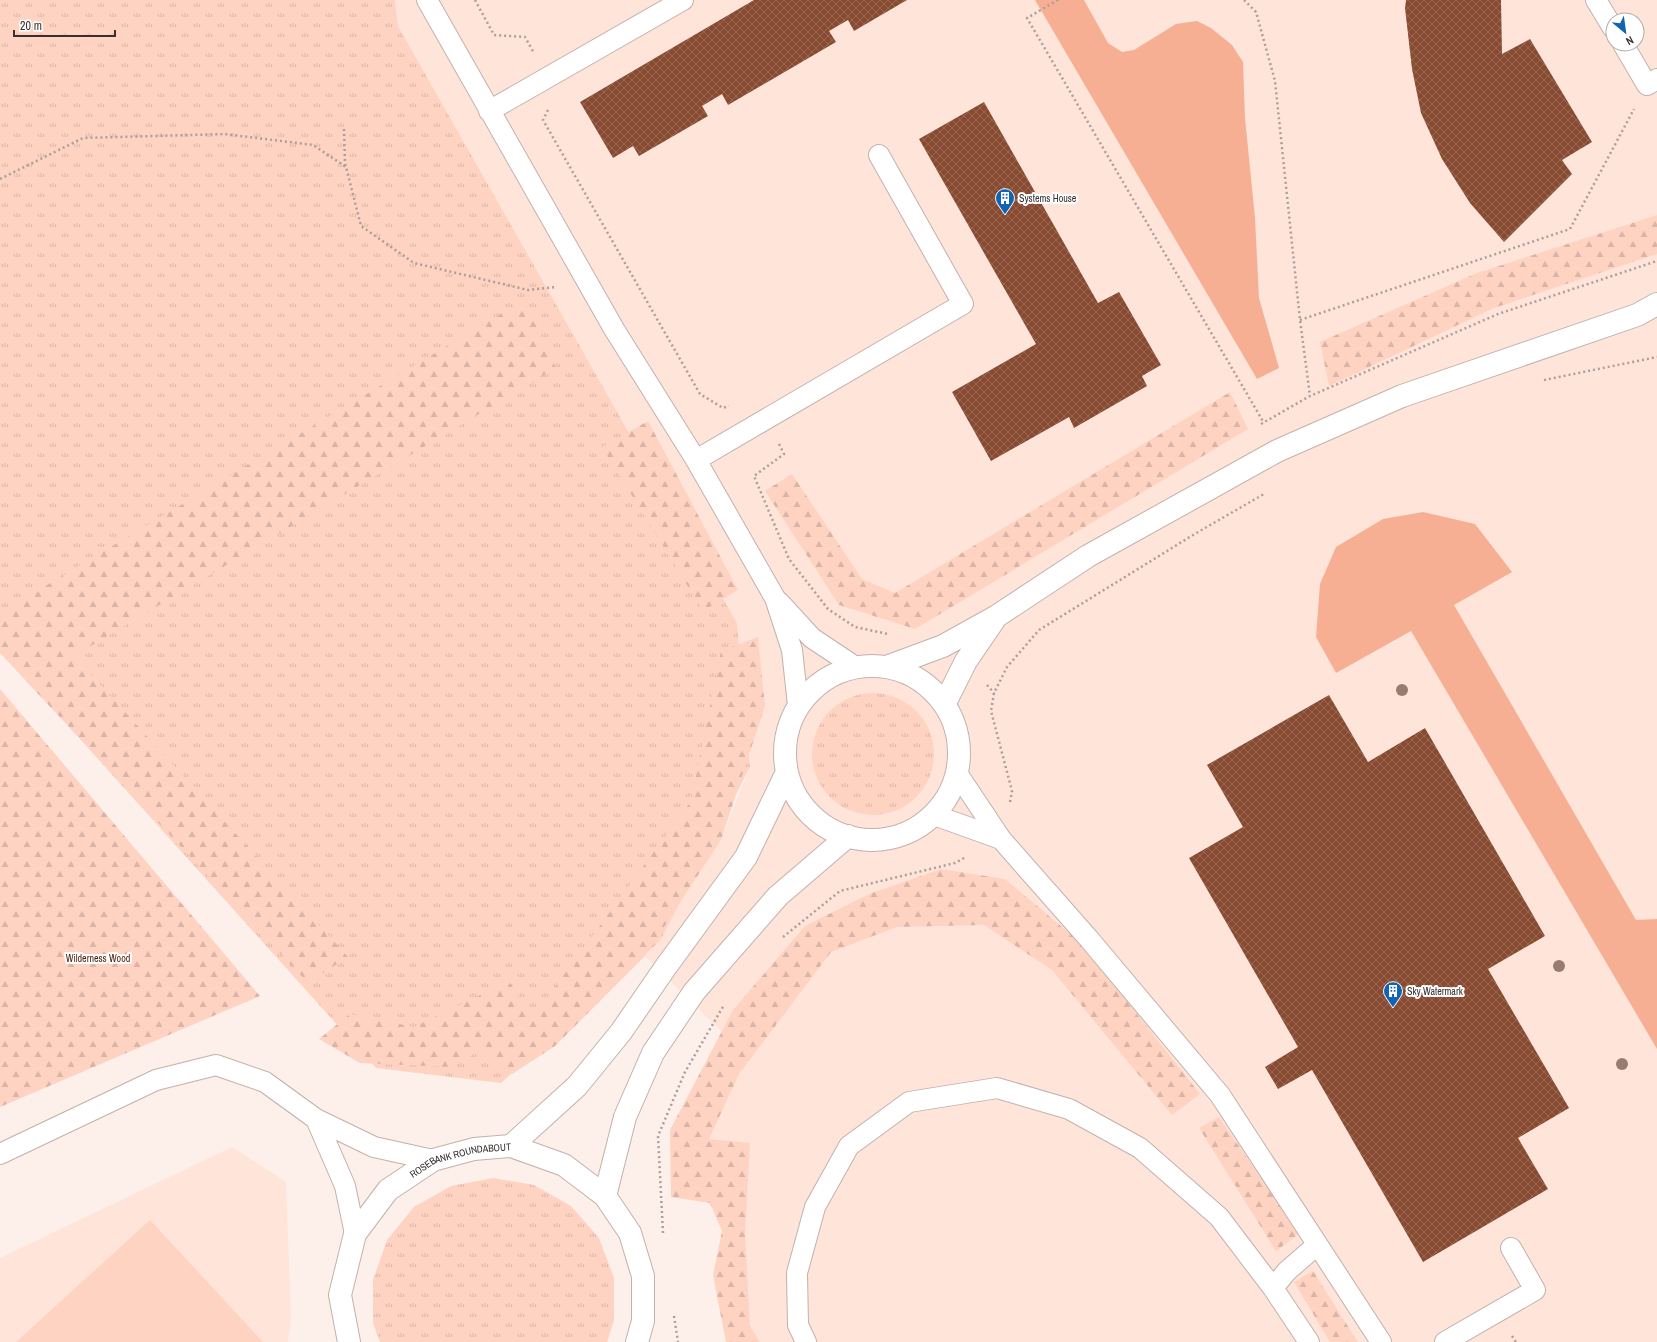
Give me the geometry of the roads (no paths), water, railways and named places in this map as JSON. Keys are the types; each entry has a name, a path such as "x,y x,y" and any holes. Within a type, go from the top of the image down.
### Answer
{"street":[{"path":"889,666 921,679 945,703 956,725 960,749 957,773 948,796 934,815 915,828 894,837 871,840 848,836 831,830 816,819 803,805 793,789 787,772 786,737 798,705 822,680 854,666 889,666 943,646 996,616 1088,556 1277,451 1402,396 1647,317 1657,304"},
{"path":"945,703 966,661 996,616"},
{"path":"511,1146 577,1086 621,1032 665,968 746,857 787,772"},
{"path":"605,1196 625,1117 653,1053 694,992 778,896 848,836"},
{"name":"ROSEBANK ROUNDABOUT","path":"349,1342 340,1295 355,1234 388,1190 433,1160 474,1149 511,1146 564,1165 605,1196 630,1233 643,1276 644,1321 637,1342"}],"lane":[{"path":"427,0 587,283 696,460 775,598 792,650 798,705"},
{"path":"489,111 683,0"},
{"path":"1596,0 1605,15"},
{"path":"1628,52 1652,82"},
{"path":"696,460 963,304 879,155"},
{"path":"775,598 812,638 854,666"},
{"path":"957,773 1001,839 1089,939 1220,1095 1381,1342"},
{"path":"934,815 1001,839"},
{"path":"0,1154 156,1080 216,1065 265,1082 316,1119 374,1147 433,1160"},
{"path":"806,1342 798,1325 797,1273 814,1207 850,1146 909,1102 997,1088 1069,1109 1140,1148 1219,1217 1274,1288 1309,1342"},
{"path":"316,1119 345,1186 355,1234"},
{"path":"1274,1288 1287,1271 1317,1245"},
{"path":"1445,1342 1535,1290 1511,1248"}],"place":[{"name":"Systems House","path":"1005,215"},
{"name":"Sky Watermark","path":"1393,1008"}],"park label":[{"name":"Wilderness Wood","path":"98,958"}]}
